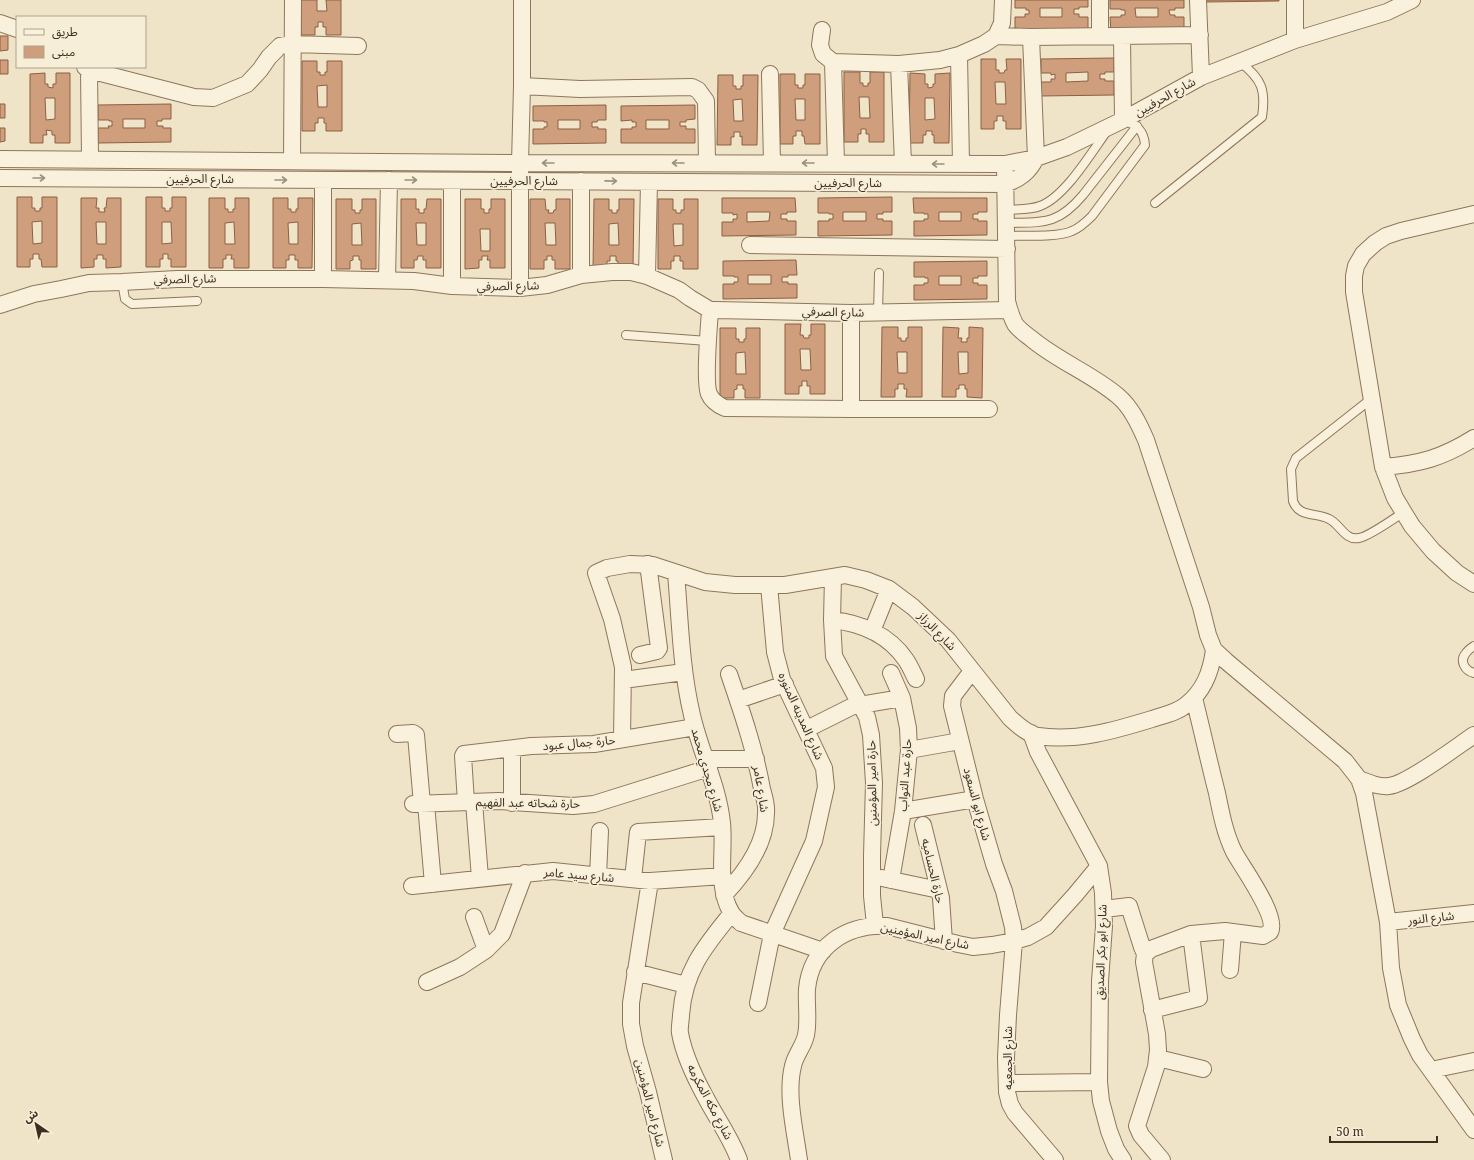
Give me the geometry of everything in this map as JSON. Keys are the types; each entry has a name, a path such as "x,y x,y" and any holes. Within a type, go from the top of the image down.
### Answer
{"street":[{"path":"292,161 293,0"},
{"path":"520,288 522,0"},
{"path":"822,30 820,46 823,54 833,62 899,64 940,60 959,55 984,44 996,36 1002,23 1003,0"},
{"path":"1100,0 1100,36"},
{"name":"شارع الحرفيين","path":"0,159 520,163 1005,164 1036,158 1124,125 1201,77 1198,0"},
{"path":"1295,0 1295,40"},
{"path":"1201,77 1387,6 1412,0"},
{"path":"0,23 16,29"},
{"path":"996,36 1200,35"},
{"path":"1122,36 1124,125"},
{"path":"1032,37 1036,158"},
{"path":"90,159 87,69 194,97 213,98 247,84 280,46 292,44 358,46"},
{"path":"959,55 962,164"},
{"path":"833,62 836,163"},
{"path":"899,64 903,164"},
{"path":"770,74 772,163"},
{"path":"522,86 580,89 692,87 703,94 706,100 708,163"},
{"name":"شارع الحرفيين","path":"0,178 1006,184 1015,181 1023,175 1036,158"},
{"path":"135,178 136,160"},
{"path":"260,161 260,179"},
{"path":"1005,164 1007,301 1009,310 1020,330 1046,350 1095,379 1119,397 1140,426 1156,467 1214,650 1345,761 1359,779 1364,793 1388,922 1391,968 1398,1005 1412,1039 1431,1070 1474,1130"},
{"path":"323,180 323,279"},
{"path":"388,280 389,180"},
{"path":"452,180 452,286"},
{"path":"581,181 581,275"},
{"path":"648,276 649,182"},
{"path":"1474,214 1401,231 1386,236 1375,243 1363,254 1356,266 1354,276 1354,292 1382,467 1395,498 1412,526 1433,551 1458,573 1474,584"},
{"path":"750,244 1006,229"},
{"name":"شارع الصرفي","path":"0,305 34,294 89,283 178,279 323,279 414,281 452,286 520,288 547,286 581,275 631,272 648,276 679,290 710,310 878,313 1009,310"},
{"path":"710,310 707,386 712,400 725,408 989,409"},
{"path":"851,313 851,409"},
{"path":"1382,467 1408,465 1432,459 1455,450 1474,438"},
{"name":"شارع الرزاز","path":"623,680 623,667 612,619 596,574 607,568 630,564 648,564 668,569 705,582 785,585 845,575 866,580 889,589 913,607 948,640 1010,718 1022,729 1036,736 1068,737 1105,732 1178,711 1194,698 1202,688 1209,676 1214,650"},
{"path":"640,655 657,651 659,648 648,564"},
{"name":"شارع مجدي محمد","path":"676,573 687,692 695,727 715,789 722,827 722,889 731,914"},
{"name":"حارة امير المؤمنين","path":"833,576 832,620 834,656 860,704 869,725 872,744 874,783 872,875 875,925"},
{"name":"شارع المدينه المنوره","path":"758,1004 772,934 814,841 826,787 824,768 786,684 774,652 769,585"},
{"path":"872,630 889,589"},
{"path":"832,620 846,622 872,630 890,643 906,660 916,679"},
{"name":"شارع ابو السعود","path":"972,671 953,696 953,713 991,856 1007,901 1013,927 1014,941"},
{"path":"622,739 623,680 684,672"},
{"name":"حارة عبد التواب","path":"891,673 902,698 908,728 909,750 903,811 891,880"},
{"name":"شارع عامر","path":"724,895 746,870 758,849 767,812 756,759 729,674"},
{"path":"738,700 786,684"},
{"path":"807,730 860,704 902,698"},
{"path":"1145,954 1161,944 1191,934 1233,932 1263,936 1270,932 1273,926 1271,918 1255,885 1234,852 1226,831 1194,698"},
{"name":"حارة جمال عبود","path":"470,802 463,755 531,746 594,744 695,727"},
{"path":"397,734 416,733 420,804 433,884"},
{"name":"شارع ابو بكر الصديق","path":"1031,733 1038,752 1099,866 1104,909 1100,982 1099,1082 1101,1101 1110,1131 1116,1149 1123,1160"},
{"path":"1359,779 1374,785 1389,786 1404,781 1474,735"},
{"path":"909,750 960,741"},
{"path":"512,748 512,802"},
{"name":"حارة شحاته عبد الفهيم","path":"420,804 512,802 573,806 594,804 708,764 756,759"},
{"path":"903,811 975,799"},
{"path":"470,802 480,878"},
{"name":"حارة الحساميه","path":"923,825 939,890 944,941"},
{"path":"633,880 638,832 722,827"},
{"path":"598,876 600,831"},
{"name":"شارع امير المؤمنين","path":"799,1160 790,1092 792,1071 806,1037 807,990 812,969 823,951 833,940 846,932 860,927 875,925 887,926 944,941 973,946 992,945 1014,941 1028,937 1046,927 1099,866"},
{"name":"شارع سيد عامر","path":"412,886 553,871 650,881 723,876"},
{"path":"427,982 460,967 486,950 502,934 525,873"},
{"path":"872,875 939,890"},
{"name":"شارع امير المؤمنين","path":"650,881 635,972 631,1003 631,1024 635,1046 648,1092 664,1160"},
{"path":"1104,909 1129,906 1145,954 1144,962 1158,1038 1158,1058 1154,1076 1137,1126 1141,1135 1162,1160"},
{"name":"شارع النور","path":"1388,922 1474,913"},
{"path":"731,914 741,923 823,951"},
{"name":"شارع مكه المكرمه","path":"731,914 704,947 689,974 682,1002 680,1032 690,1064 706,1098 734,1145 739,1160"},
{"path":"474,917 486,950"},
{"path":"1230,970 1233,932"},
{"path":"1152,1010 1199,998 1191,934"},
{"name":"شارع الجمعيه","path":"1014,941 1008,1015 1007,1083 1010,1104 1015,1113 1055,1160"},
{"path":"635,972 686,985"},
{"path":"1158,1058 1203,1069"},
{"path":"1431,1070 1474,1061"},
{"path":"1007,1083 1099,1082"}],"lane":[{"path":"1155,203 1262,116 1264,101 1261,85 1253,72 1240,62"},
{"path":"1006,229 1059,193 1124,125"},
{"path":"1006,229 1044,222 1066,212 1075,205 1083,195 1124,125"},
{"path":"1006,229 1061,235 1073,231 1083,225 1092,216 1145,145 1145,138 1124,125"},
{"path":"878,313 879,273"},
{"path":"122,282 125,300 132,304 197,301"},
{"path":"626,335 708,342"},
{"path":"1371,399 1296,458 1291,468 1293,501 1295,506 1302,513 1332,520 1347,535 1355,539 1364,537 1404,512"},
{"path":"1474,646 1466,652 1463,658 1463,664 1466,670 1474,673"}],"building":[{"path":"301,0 317,0 317,11 327,11 326,0 341,0 341,35 326,35 326,27 323,27 323,22 318,22 318,27 315,27 315,35 301,35"},
{"path":"1015,0 1088,0 1088,7 1079,7 1079,9 1074,9 1074,14 1079,14 1079,17 1088,17 1088,31 1015,31 1015,17 1025,17 1025,14 1029,14 1029,10 1026,10 1026,8 1015,8","holes":["1040,8 1062,8 1062,17 1040,17"]},
{"path":"1110,0 1184,0 1184,8 1169,10 1170,15 1175,15 1175,17 1184,17 1184,31 1111,32 1110,17 1121,17 1121,15 1125,15 1125,10 1110,9","holes":["1135,8 1158,8 1158,17 1136,17"]},
{"path":"1206,0 1279,0 1279,1 1206,2"},
{"path":"0,36 8,36 8,50 0,51"},
{"path":"1114,58 1114,72 1105,72 1105,74 1100,74 1100,79 1105,79 1105,81 1114,81 1114,95 1041,96 1041,82 1051,82 1051,79 1055,79 1055,74 1051,75 1051,73 1041,73 1041,59","holes":["1088,72 1088,81 1066,82 1066,73"]},
{"path":"981,59 996,59 996,70 999,70 999,73 1004,73 1005,70 1007,70 1006,59 1021,59 1021,129 1006,129 1006,121 1003,121 1003,116 997,116 997,121 994,121 994,129 981,129","holes":["995,82 1005,82 1006,104 996,104"]},
{"path":"0,60 8,60 8,74 0,74"},
{"path":"302,61 317,61 317,72 320,72 320,75 325,75 325,72 327,72 327,61 342,61 342,131 326,131 326,123 324,123 324,118 318,118 318,123 315,123 315,131 302,131","holes":["327,85 327,107 318,107 317,86"]},
{"path":"844,72 860,72 860,83 863,83 863,86 868,86 868,83 870,83 870,72 884,72 884,142 869,142 869,134 866,134 866,129 861,129 861,134 858,134 858,142 844,142","holes":["859,97 869,97 870,118 860,118"]},
{"path":"45,73 45,84 48,84 48,87 53,88 53,84 56,84 56,73 70,73 70,143 55,143 55,135 52,135 52,131 46,130 47,135 43,135 43,143 30,143 30,74","holes":["45,98 55,98 55,119 46,120"]},
{"path":"910,73 925,74 925,84 928,84 928,88 933,87 933,84 935,84 935,74 950,73 949,143 934,143 934,135 932,135 932,131 926,131 926,135 923,135 923,143 909,143","holes":["925,98 934,98 935,119 925,120"]},
{"path":"780,74 795,74 795,85 798,85 798,88 803,88 803,85 805,85 805,74 820,74 820,144 805,144 802,131 796,131 796,136 793,136 793,144 780,144","holes":["795,99 805,99 805,120 796,120"]},
{"path":"718,75 733,75 733,86 736,86 736,89 741,89 741,86 743,86 743,75 758,75 757,145 742,145 742,136 740,137 740,132 734,132 734,137 731,137 731,145 717,145","holes":["742,99 743,121 734,121 733,100"]},
{"path":"0,104 5,104 5,118 0,118"},
{"path":"171,104 171,119 162,119 162,121 157,121 157,126 171,128 171,142 98,143 98,128 109,128 108,126 112,126 112,121 98,120 98,105","holes":["123,119 145,119 145,128 123,128"]},
{"path":"606,105 606,120 592,122 592,127 606,129 606,143 533,144 533,129 544,129 544,127 547,127 547,122 533,121 533,106","holes":["558,120 580,120 580,129 558,129"]},
{"path":"695,105 695,119 680,122 680,126 686,126 686,129 695,129 695,143 621,143 621,129 632,129 632,127 636,127 636,122 632,122 632,120 621,121 621,106","holes":["646,120 669,120 669,129 646,129"]},
{"path":"0,128 5,128 5,141 0,142"},
{"path":"17,197 32,197 32,208 35,208 35,211 40,211 40,208 42,208 42,197 57,197 57,267 42,267 39,254 33,254 33,259 30,259 30,267 17,267","holes":["42,221 42,243 33,244 32,222"]},
{"path":"146,197 162,197 162,208 165,208 165,211 170,211 170,208 172,208 172,197 186,197 186,267 171,267 171,259 168,259 168,254 163,254 163,259 160,259 160,267 146,267","holes":["162,222 171,222 172,243 162,244"]},
{"path":"892,197 892,212 877,214 877,219 892,221 892,235 818,236 818,221 829,221 829,219 833,219 833,214 818,213 818,198","holes":["843,212 866,212 866,221 843,221"]},
{"path":"81,198 97,198 96,208 99,208 99,212 105,212 104,208 106,208 107,198 121,198 121,267 106,268 106,259 103,259 103,255 97,255 97,259 94,259 94,267 81,268","holes":["96,222 106,222 106,244 97,244"]},
{"path":"209,198 225,198 225,209 228,209 228,212 233,212 233,209 235,209 235,198 249,198 249,268 234,268 234,259 231,259 232,255 226,255 226,259 223,259 223,268 209,268","holes":["234,222 235,244 225,244 225,223"]},
{"path":"273,198 288,198 288,209 291,209 291,212 296,212 296,209 298,209 298,198 313,198 312,268 298,268 298,260 295,260 295,255 289,255 289,260 286,260 286,268 273,268","holes":["298,222 298,244 289,244 288,223"]},
{"path":"722,198 795,198 796,212 781,214 781,219 796,221 796,235 722,236 722,222 733,222 733,219 737,219 737,214 733,215 733,213 722,213","holes":["747,212 770,212 769,221 747,222"]},
{"path":"913,198 987,198 987,212 978,212 978,214 973,214 973,219 978,219 978,221 987,221 987,235 914,236 914,221 924,221 924,219 928,219 928,214 914,213","holes":["939,212 961,212 961,221 939,221"]},
{"path":"336,199 352,199 352,210 355,210 355,213 360,213 360,210 362,210 362,199 376,199 376,269 361,269 361,260 359,260 359,256 353,256 353,260 350,261 350,269 336,269","holes":["361,223 362,245 352,245 352,224"]},
{"path":"401,199 416,199 416,209 419,209 419,213 424,213 427,199 441,199 441,268 426,268 426,260 423,260 423,256 418,256 417,260 414,260 414,268 401,268","holes":["416,223 426,223 426,245 417,245"]},
{"path":"465,199 481,199 481,209 484,209 484,213 489,213 489,209 491,209 491,199 505,199 505,268 490,268 490,260 487,260 488,256 482,256 482,260 479,260 479,268 465,269","holes":["480,229 490,229 490,251 481,251"]},
{"path":"530,199 545,199 546,210 549,210 548,213 553,213 554,210 556,210 556,199 570,199 570,269 555,269 555,260 552,260 552,256 547,256 547,260 544,260 544,269 530,269","holes":["545,223 555,223 556,245 546,245"]},
{"path":"594,199 609,199 609,210 612,210 612,213 617,213 617,210 619,210 619,199 634,199 633,269 618,269 618,261 616,261 616,256 610,256 610,261 607,261 607,269 593,269","holes":["618,223 619,245 609,245 609,224"]},
{"path":"658,199 673,199 673,210 676,210 676,213 681,213 681,210 684,210 684,199 698,199 698,269 683,269 683,261 680,261 680,256 674,256 674,261 671,261 671,269 658,269","holes":["673,224 683,224 683,245 674,246"]},
{"path":"796,260 797,275 782,277 782,282 797,284 797,298 723,299 723,284 734,284 734,282 738,282 738,277 723,276 723,261","holes":["748,275 771,275 771,284 748,284"]},
{"path":"987,261 987,276 978,276 978,278 973,278 973,283 978,283 978,285 987,285 987,299 914,300 914,285 924,285 924,283 928,283 928,278 914,277 914,262","holes":["939,276 961,276 961,285 939,285"]},
{"path":"785,324 801,324 800,335 803,335 804,338 809,338 809,335 811,335 811,324 825,324 825,394 810,394 810,386 807,386 807,381 802,381 802,386 799,386 799,394 785,394","holes":["800,349 810,349 811,370 801,370"]},
{"path":"882,327 898,327 898,338 901,338 901,341 906,341 906,338 908,338 908,327 922,327 922,397 906,397 907,389 904,389 904,384 898,384 898,389 895,389 895,397 881,397","holes":["897,352 907,352 907,373 898,373"]},
{"path":"943,327 959,328 958,338 962,338 961,342 967,342 967,338 969,338 969,327 983,328 982,398 967,397 967,389 965,389 965,385 959,385 959,389 956,389 956,397 942,397","holes":["958,352 968,352 968,373 959,374"]},
{"path":"720,328 736,328 736,339 739,339 739,342 744,342 744,339 746,339 746,328 760,328 760,398 745,398 745,389 743,389 743,385 737,385 737,389 734,390 734,398 720,398","holes":["745,352 746,374 736,374 736,353"]}]}
